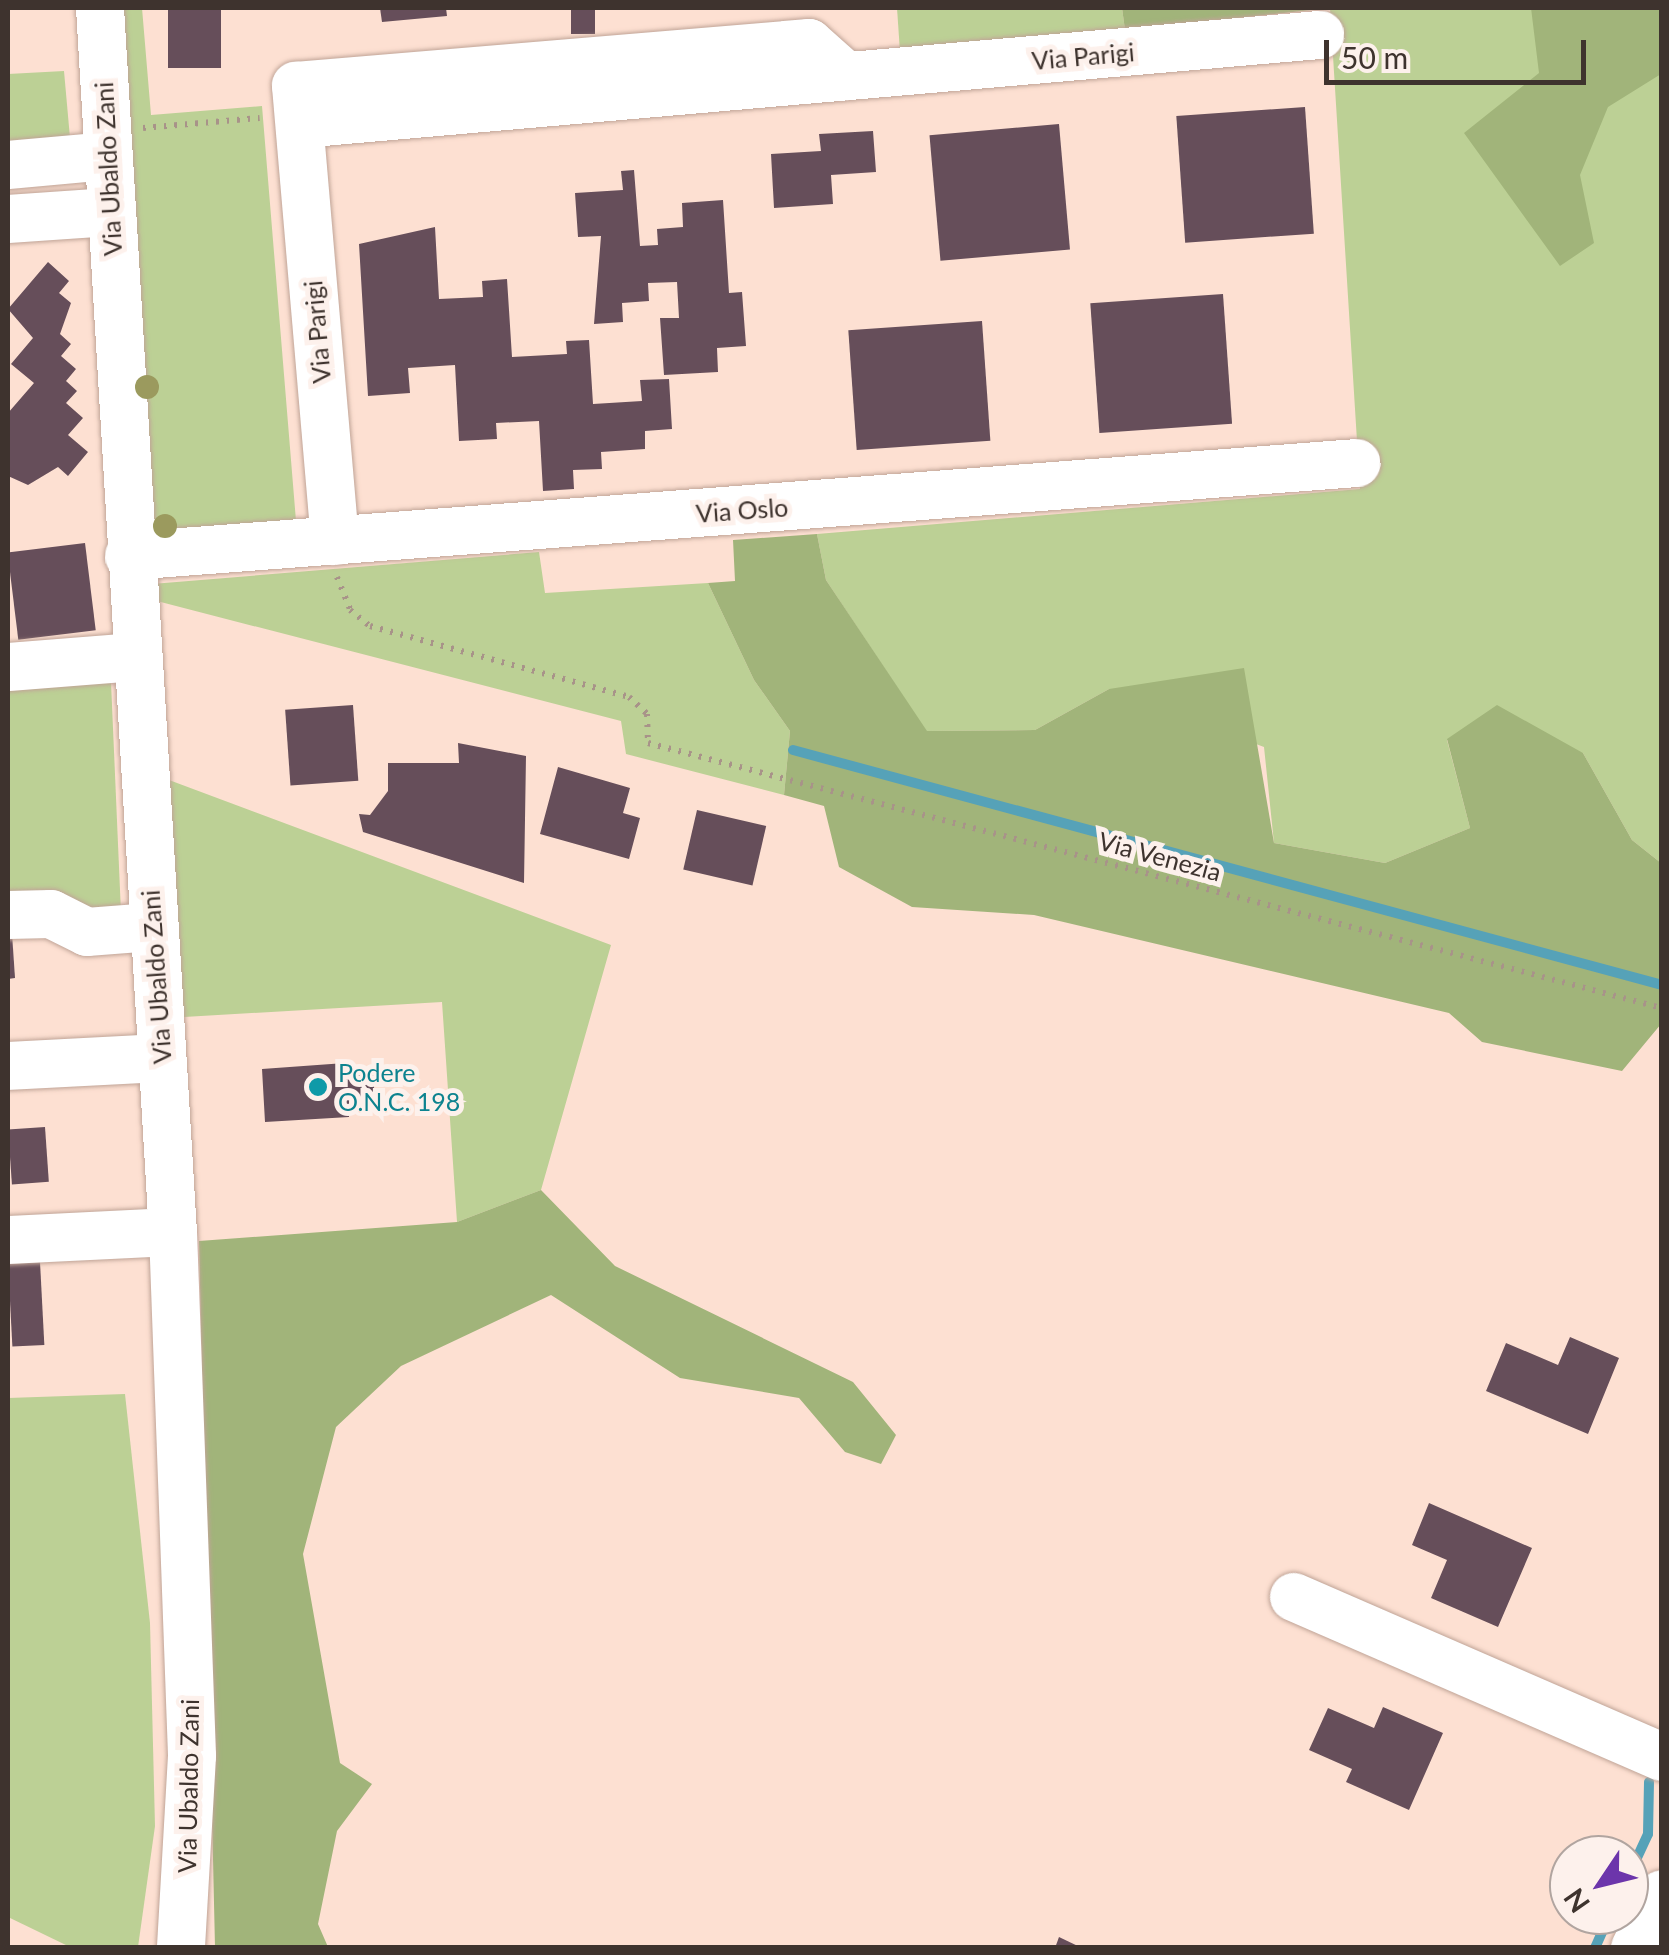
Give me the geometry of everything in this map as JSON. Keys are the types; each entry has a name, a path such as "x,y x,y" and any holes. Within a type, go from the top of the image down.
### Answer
{"street":[{"name":"Via Ubaldo Zani","path":"100,8 115,143 110,212 128,556 173,1232 192,1756 180,1948"},
{"name":"Via Parigi","path":"335,541 283,121 296,86 544,84 740,47 808,44 846,76 1320,35"},
{"path":"8,165 115,143"},
{"path":"8,219 110,212"},
{"name":"Via Oslo","path":"128,556 1356,463"},
{"path":"8,667 134,657"},
{"path":"8,915 51,914 88,932 152,926"},
{"path":"8,1066 161,1058"},
{"path":"8,1240 173,1232"},
{"path":"1294,1597 1662,1757"},
{"path":"1636,1948 1662,1894"}],"path":[{"path":"115,143 283,121"},
{"name":"Via Venezia","path":"335,541 338,587 370,626 629,697 647,714 648,743 1662,1008"}],"green space":[{"path":"121,8 142,8 151,115 262,106 296,521 149,531"},
{"path":"897,8 1122,8 1125,30 900,52"},
{"path":"1122,8 1330,8 1125,30"},
{"path":"1330,8 1661,8 1661,863 1632,840 1583,753 1447,740 1470,828 1385,863 1274,843 1264,747 1109,689 1035,730 926,731 826,580 817,534 1360,489"},
{"path":"1531,8 1661,8 1661,74 1608,107 1580,175 1594,243 1560,266 1464,133 1539,73"},
{"path":"64,71 70,138 8,152 8,74"},
{"path":"817,534 826,580 927,731 1035,730 1109,689 1244,668 1274,843 1385,863 1470,828 1447,739 1497,705 1583,753 1632,840 1661,863 1661,1024 1622,1071 1482,1042 1449,1013 1034,915 912,907 839,867 824,806 784,795 790,731 754,680 708,583 735,581 733,540"},
{"path":"539,552 545,593 708,583 754,680 790,731 784,795 626,754 621,721 153,600 152,584"},
{"path":"111,682 121,913 8,903 8,691"},
{"path":"169,780 611,945 541,1190 457,1222 442,1002 184,1017"},
{"path":"541,1190 615,1266 853,1382 896,1435 881,1464 845,1452 799,1398 680,1378 551,1295 401,1366 336,1427 303,1554 340,1763 372,1784 337,1831 318,1924 328,1947 215,1947 199,1241 457,1222"},
{"path":"125,1394 150,1623 155,1826 138,1947 70,1947 8,1917 8,1398"}],"building":[{"path":"168,8 221,8 221,68 168,68"},
{"path":"380,8 446,8 447,16 382,22"},
{"path":"571,8 595,8 595,34 571,34"},
{"path":"1305,107 1314,234 1185,243 1176,116"},
{"path":"1059,124 1070,250 940,261 929,135"},
{"path":"873,131 876,172 831,175 833,204 774,208 771,154 821,151 819,134"},
{"path":"634,170 640,246 658,245 657,229 683,227 682,203 723,200 729,293 742,292 746,346 717,348 718,372 664,375 660,318 679,318 677,282 648,283 649,301 622,303 623,322 594,324 601,236 578,237 575,193 623,190 621,171"},
{"path":"435,227 439,299 483,297 482,281 507,279 512,357 567,354 566,341 589,340 593,404 642,401 640,380 669,379 672,429 645,431 645,449 601,452 602,469 573,470 574,489 543,491 539,421 496,423 497,439 459,441 455,365 408,368 410,393 368,396 359,244"},
{"path":"48,262 69,281 59,293 71,303 60,334 71,344 61,356 76,369 66,381 77,391 66,403 83,418 68,435 88,452 68,476 58,467 28,485 8,476 8,413 34,383 11,364 33,338 8,309"},
{"path":"1223,294 1232,424 1099,433 1090,303"},
{"path":"982,321 990,441 857,450 848,330"},
{"path":"85,543 96,630 18,640 8,552"},
{"path":"353,705 358,781 290,786 285,710"},
{"path":"458,743 526,756 524,883 363,832 359,814 370,815 388,791 388,763 459,763"},
{"path":"558,767 630,788 623,813 640,818 629,859 540,834"},
{"path":"697,810 766,826 752,885 683,869"},
{"path":"11,919 15,978 8,979 8,920"},
{"name":"Podere O.N.C. 198","path":"345,1063 346,1074 373,1073 375,1100 349,1101 349,1117 265,1122 262,1069"},
{"path":"45,1127 49,1182 12,1184 8,1130"},
{"path":"40,1262 44,1345 12,1347 8,1264"},
{"path":"1570,1337 1619,1358 1588,1434 1486,1391 1506,1343 1558,1365"},
{"path":"1429,1503 1532,1548 1498,1627 1431,1598 1447,1560 1412,1545"},
{"path":"1383,1707 1443,1733 1409,1810 1346,1782 1352,1769 1309,1750 1328,1708 1374,1728"},
{"path":"1059,1937 1082,1948 1055,1948"}],"waterway":[{"path":"793,750 1662,985"},
{"path":"1648,1835 1649,1782"},
{"path":"1595,1948 1601,1935"}],"place":[{"name":"Podere O.N.C. 198","path":"318,1087"}]}
